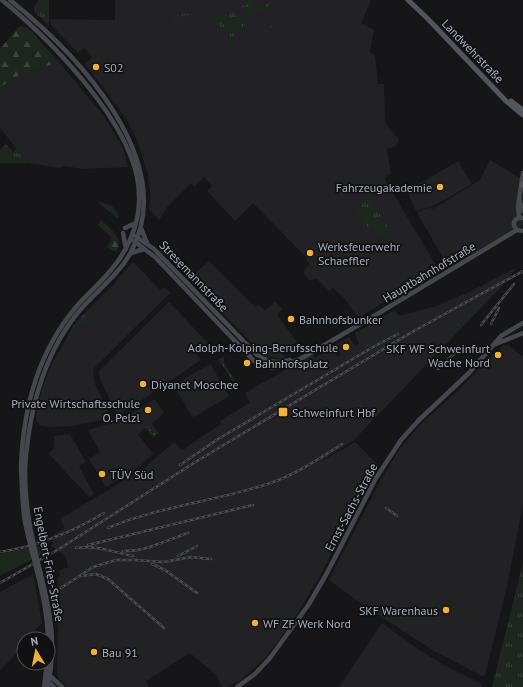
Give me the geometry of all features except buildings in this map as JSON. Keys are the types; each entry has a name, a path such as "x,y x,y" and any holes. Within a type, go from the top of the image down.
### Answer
{"main road":[{"path":"2,0 38,30 62,55 99,100 118,129 130,152 137,178 138,199 136,223 126,249 112,270 68,317 46,354 34,384 28,408 23,438 23,467"},
{"path":"10,0 42,27 68,53 98,90 122,126 135,153 141,176 144,200 141,227 131,253 72,320 51,354 37,394 23,467"},
{"name":"Landwehrstraße","path":"408,0 506,101 523,115"},
{"name":"Landwehrstraße","path":"412,0 508,99 523,110"},
{"path":"523,173 517,210 521,217 516,219 514,222 514,226 517,230 523,231"},
{"path":"519,200 523,211"},
{"path":"125,228 136,223"},
{"path":"141,227 147,243"},
{"name":"Hauptbahnhofstraße","path":"236,337 256,354 271,362 284,362 309,353 366,321 517,230"},
{"path":"123,233 126,249"},
{"name":"Stresemannstraße","path":"133,234 144,249 201,301"},
{"name":"Stresemannstraße","path":"131,239 147,243 154,249 236,337"},
{"path":"131,253 144,249"},
{"name":"Ernst-Sachs-Straße","path":"237,687 259,670 270,658 309,604 379,474 401,440 418,420 469,373 495,345 501,336 523,324"},
{"path":"516,328 523,328"},
{"name":"Ernst-Sachs-Straße","path":"495,345 522,335"},
{"name":"Engelbert-Fries-Straße","path":"23,467 29,520 48,602 50,631"},
{"name":"Engelbert-Fries-Straße","path":"44,687 48,671"},
{"name":"Engelbert-Fries-Straße","path":"48,671 49,685"},
{"path":"48,674 62,687"},
{"path":"45,679 49,685 54,687"}],"shaded area":[{"path":"115,0 371,0 361,23 374,30 370,52 375,55 378,84 384,84 385,122 390,130 399,139 396,146 387,149 391,174 384,178 438,269 358,318 344,298 333,288 329,291 316,278 310,281 303,272 310,264 306,260 307,258 253,203 235,221 207,191 212,186 204,177 194,187 191,183 167,207 159,220 149,209 150,195 148,175 138,143 124,116 85,64 92,57 84,48 78,53 51,25 51,19 115,20"},
{"path":"59,62 103,115 123,148 128,167 82,169 64,166 59,168 28,163 0,128 0,89 17,76"},
{"path":"490,160 523,180 523,225 449,268 417,213 431,207 433,209 480,180"},
{"name":"Fahrzeugakademie","path":"458,161 472,184 437,204 416,211 407,191"},
{"path":"209,261 255,307 259,305 265,311 275,302 282,309 277,315 297,342 281,351 286,359 272,358 251,342 189,279"},
{"path":"133,262 160,290 164,287 170,293 95,367 93,371 94,382 108,411 107,418 71,426 41,426 37,422 36,418 37,410 42,388 52,364 74,325 116,282"},
{"path":"516,268 503,285 354,440 312,467 355,442 378,465 349,516 322,573 291,624 267,656 241,680 227,687 222,687 216,675 190,653 146,681 149,687 67,687 60,680 57,675 58,631 54,593 59,590 57,578 60,576 59,571 68,567 66,557 52,546 53,535 65,528 60,519 143,469 174,442 182,450 221,424 220,421 250,403 245,393 313,354 315,358 332,348 337,357 341,354 335,345 349,337 355,346 359,344 355,333 395,310 399,316 436,306 467,293"},
{"path":"169,302 208,343 196,354 201,360 130,408 120,413 116,412 100,379 100,370"},
{"path":"504,345 506,347 508,345 522,356 523,355 523,504 507,586 485,675 482,676 434,651 363,605 329,580 376,489 398,451 424,421 462,387 493,354 494,355"},
{"path":"208,365 211,365 229,396 194,417 177,391 176,384"},
{"path":"155,399 164,413 152,424 154,427 148,431 145,428 138,434 153,454 140,466 108,486 105,486 89,459 100,452 88,430 121,420"},
{"path":"70,434 86,462 79,466 94,494 89,497 49,454 54,448 54,436"},
{"path":"33,574 42,623 35,631 16,631 16,653 0,670 0,592"},
{"path":"382,623 421,651 446,666 482,684 481,687 339,687"}],"green space":[{"path":"39,0 49,0 49,26 34,11 34,7"},
{"path":"245,0 251,0 254,8 281,0 270,4 267,8 248,15 251,12 248,9 246,11 241,6 246,5"},
{"path":"207,11 207,13 199,15 198,13 180,17 181,20 176,24 173,21 173,15"},
{"path":"233,13 245,25 225,44 220,39 219,33 224,39 228,34 215,21 213,23 209,19"},
{"path":"251,18 265,31 278,21 280,23 266,35 251,20"},
{"path":"21,26 29,29 59,62 17,76 0,88 0,49"},
{"path":"6,144 13,152 17,149 28,163 0,163 0,150"},
{"path":"371,199 389,229 389,231 381,235 374,230 372,226 368,228 356,210 358,207"},
{"path":"100,202 114,208 119,216 118,219 99,203"},
{"path":"101,220 115,234 119,242 117,251 113,251 107,247 112,238 98,225"},
{"path":"490,297 457,326 436,340 466,314"},
{"path":"83,315 88,320 84,324 82,322 74,330 75,332 67,341 66,340 74,325"},
{"path":"401,325 402,326 378,341 361,349"},
{"path":"224,357 224,363 239,387 235,390 232,390 236,387 219,360 215,362"},
{"path":"154,427 159,433 153,438 148,431"},
{"path":"42,545 46,552 0,576 0,554"},
{"path":"523,562 523,687 492,687"}],"railway":[{"path":"0,583 59,549 197,461 412,332 523,271"},
{"path":"481,325 514,284"},
{"path":"491,324 499,308"},
{"path":"180,465 218,439 373,347 398,334"},
{"path":"438,369 455,353"},
{"path":"108,528 146,515 242,492 272,483 303,468 342,444"},
{"path":"88,545 253,505"},
{"path":"386,508 397,516"},
{"path":"0,552 28,546 54,538 67,533 104,513"},
{"path":"123,551 148,548 188,533"},
{"path":"178,556 197,546"},
{"path":"76,548 91,547 133,556"},
{"path":"61,588 93,567 116,560 163,562 192,557 211,559"},
{"path":"152,564 165,570 197,593"},
{"path":"81,576 96,574 108,579 164,628"}],"place":[{"name":"S02","path":"96,67"},
{"name":"Fahrzeugakademie","path":"440,187"},
{"name":"Werksfeuerwehr Schaeffler","path":"310,253"},
{"name":"Bahnhofsbunker","path":"291,319"},
{"name":"Adolph-Kolping-Berufsschule","path":"346,347"},
{"name":"SKF WF Schweinfurt Wache Nord","path":"498,355"},
{"name":"Bahnhofsplatz","path":"247,363"},
{"name":"Diyanet Moschee","path":"143,384"},
{"name":"Private Wirtschaftsschule O. Pelzl","path":"148,410"},
{"name":"Schweinfurt Hbf","path":"283,412"},
{"name":"TÜV Süd","path":"102,474"},
{"name":"SKF Warenhaus","path":"446,610"},
{"name":"WF ZF Werk Nord","path":"255,623"},
{"name":"Bau 91","path":"94,652"}]}
